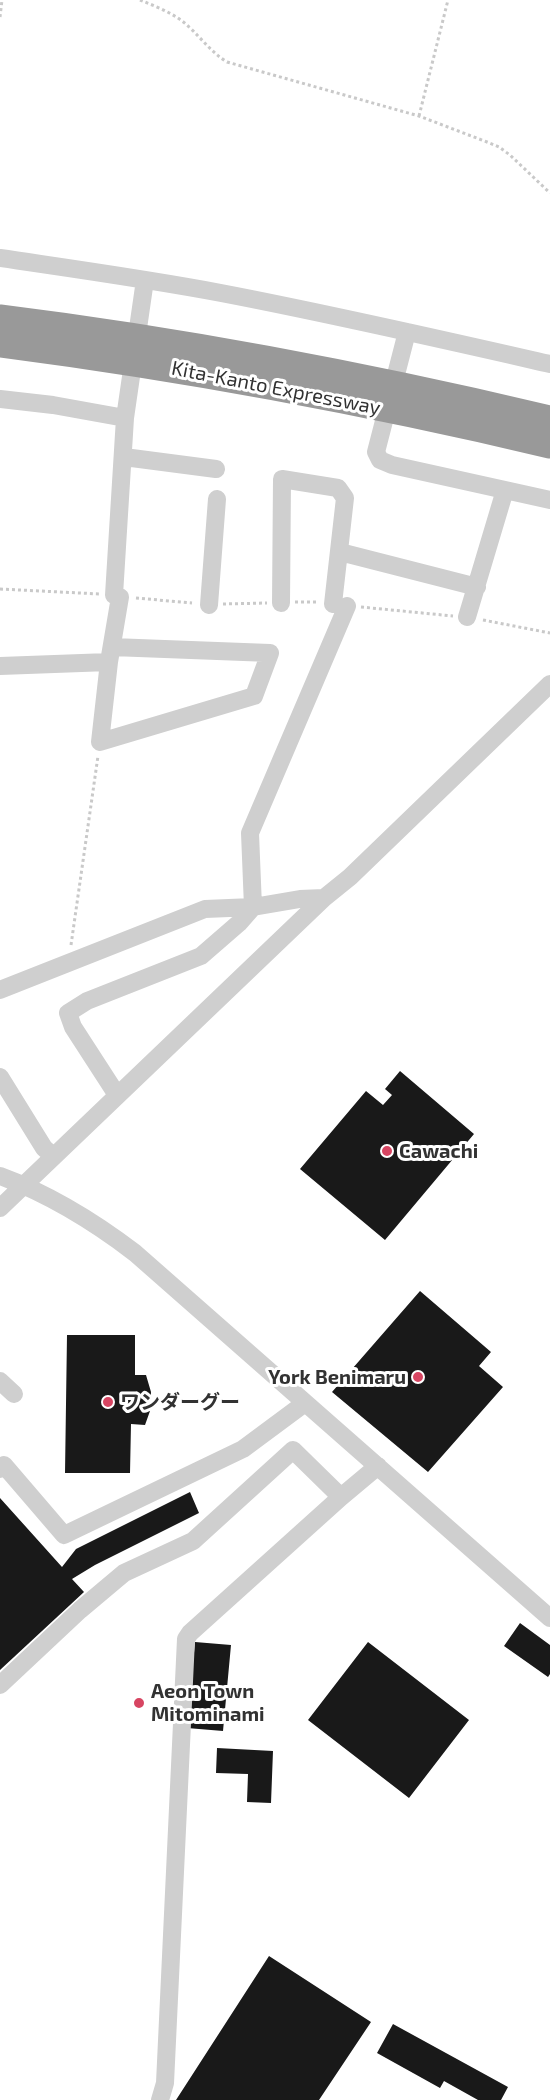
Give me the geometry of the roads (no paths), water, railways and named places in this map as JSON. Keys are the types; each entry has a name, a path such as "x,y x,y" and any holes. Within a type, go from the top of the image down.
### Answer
{"highway":[{"name":"Kita-Kanto Expressway","path":"0,318 111,332 285,362 471,400 550,419"},
{"name":"Kita-Kanto Expressway","path":"0,344 105,357 281,387 550,445"}],"street":[{"path":"0,258 405,338 550,364"},
{"path":"0,666 111,655 270,653 254,696 100,742 111,655 117,596 126,411 144,287"},
{"path":"405,338 376,452 380,460 392,465 550,500"},
{"path":"0,399 126,411"},
{"path":"124,457 216,469"},
{"path":"117,1095 73,1027 68,1013 87,1001 201,956 239,923 252,908 250,833 340,605 340,552 345,498 338,488 282,479 281,603"},
{"path":"467,617 505,490"},
{"path":"208,605 217,500"},
{"path":"340,552 477,587"},
{"path":"0,1208 550,684"},
{"path":"0,990 205,909 252,908 300,899 324,898"},
{"path":"0,1077 44,1148 53,1156"},
{"path":"0,1176 61,1203 108,1232 135,1253 550,1618"},
{"path":"0,1381 14,1394"},
{"path":"0,1469 4,1465 64,1535 243,1449 305,1403"},
{"path":"0,1684 124,1573 193,1541 293,1450 341,1497"},
{"path":"160,2100 165,2083 186,1639 378,1466"}],"place":[{"name":"Cawachi","path":"387,1151"},
{"name":"York Benimaru","path":"418,1377"},
{"name":"ワンダーグー","path":"108,1402"},
{"name":"Aeon Town Mitominami","path":"139,1703"}]}
